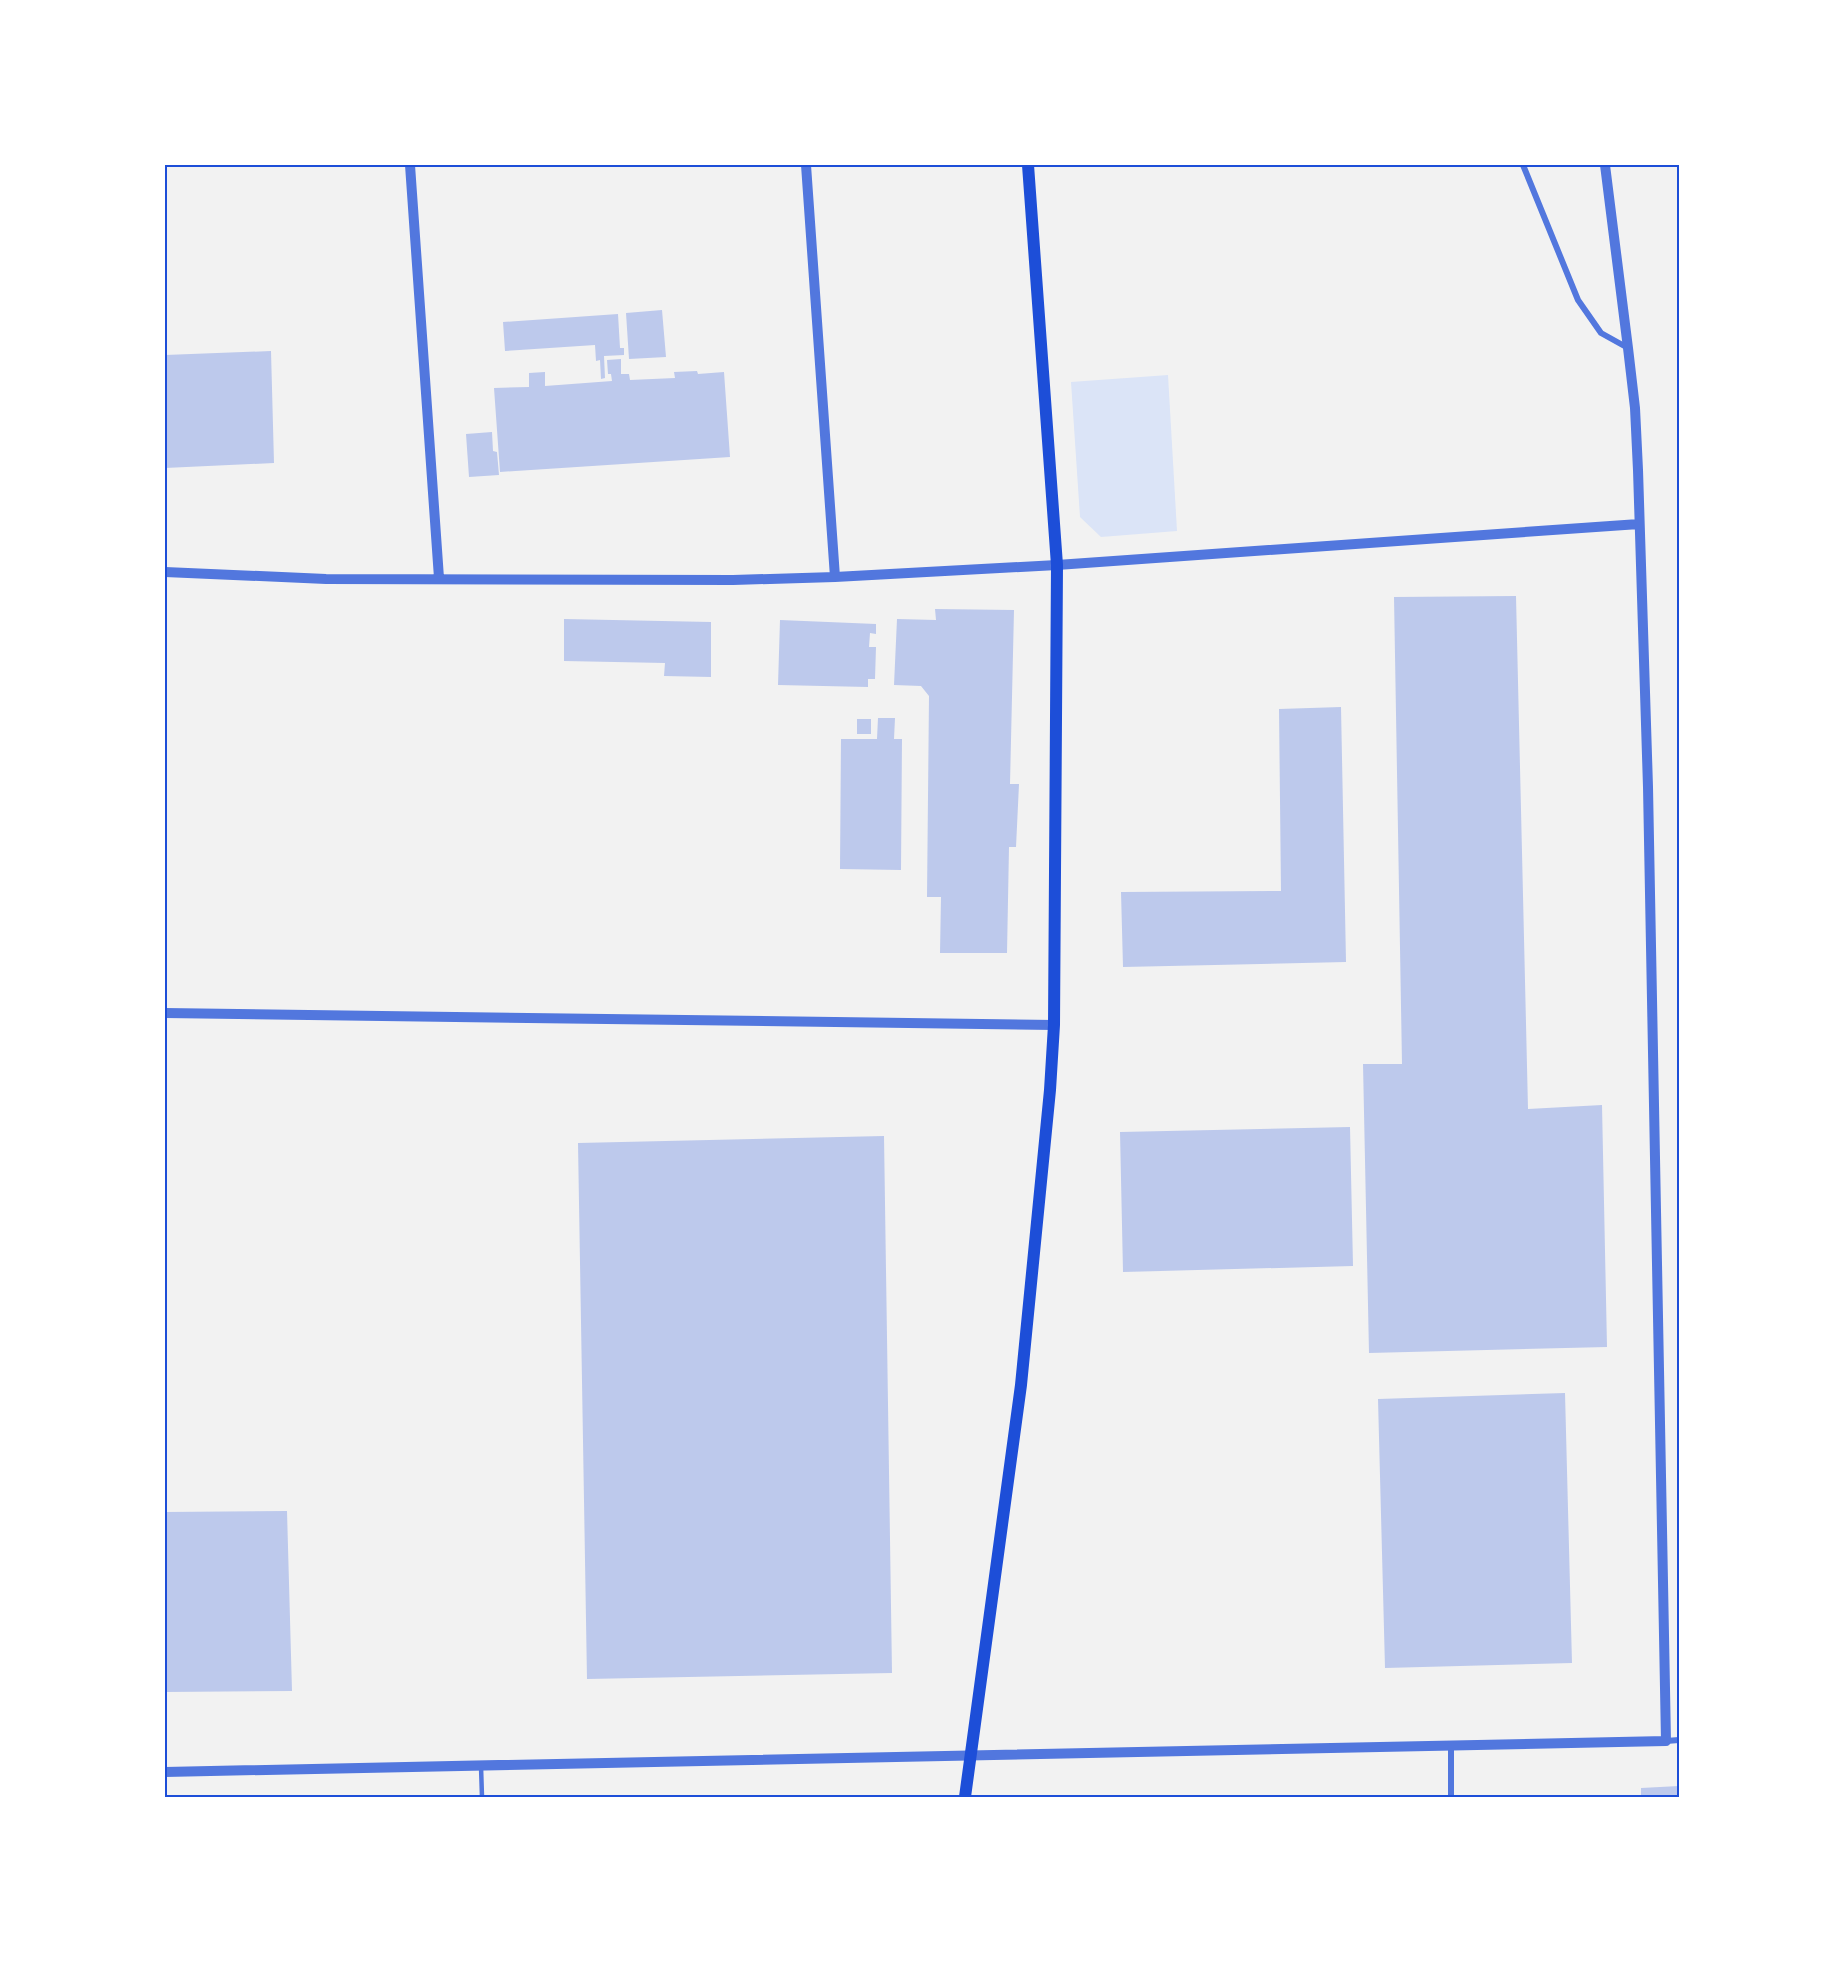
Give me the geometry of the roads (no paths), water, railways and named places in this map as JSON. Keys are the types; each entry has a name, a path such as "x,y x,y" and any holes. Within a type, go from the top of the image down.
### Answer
{"main road":[{"path":"965,1797 1021,1385 1050,1090 1054,1025 1057,565 1028,165"}],"street":[{"path":"410,165 439,578"},
{"path":"806,165 835,577"},
{"path":"1523,165 1578,300 1601,333 1628,348"},
{"path":"1605,165 1635,408 1638,470 1648,799 1666,1741"},
{"path":"165,572 326,579 733,580 835,577 1057,565 1639,524"},
{"path":"165,1013 1054,1025"},
{"path":"165,1772 1679,1740"},
{"path":"1450,1745 1451,1797"}],"lane":[{"path":"481,1766 482,1797"}]}
